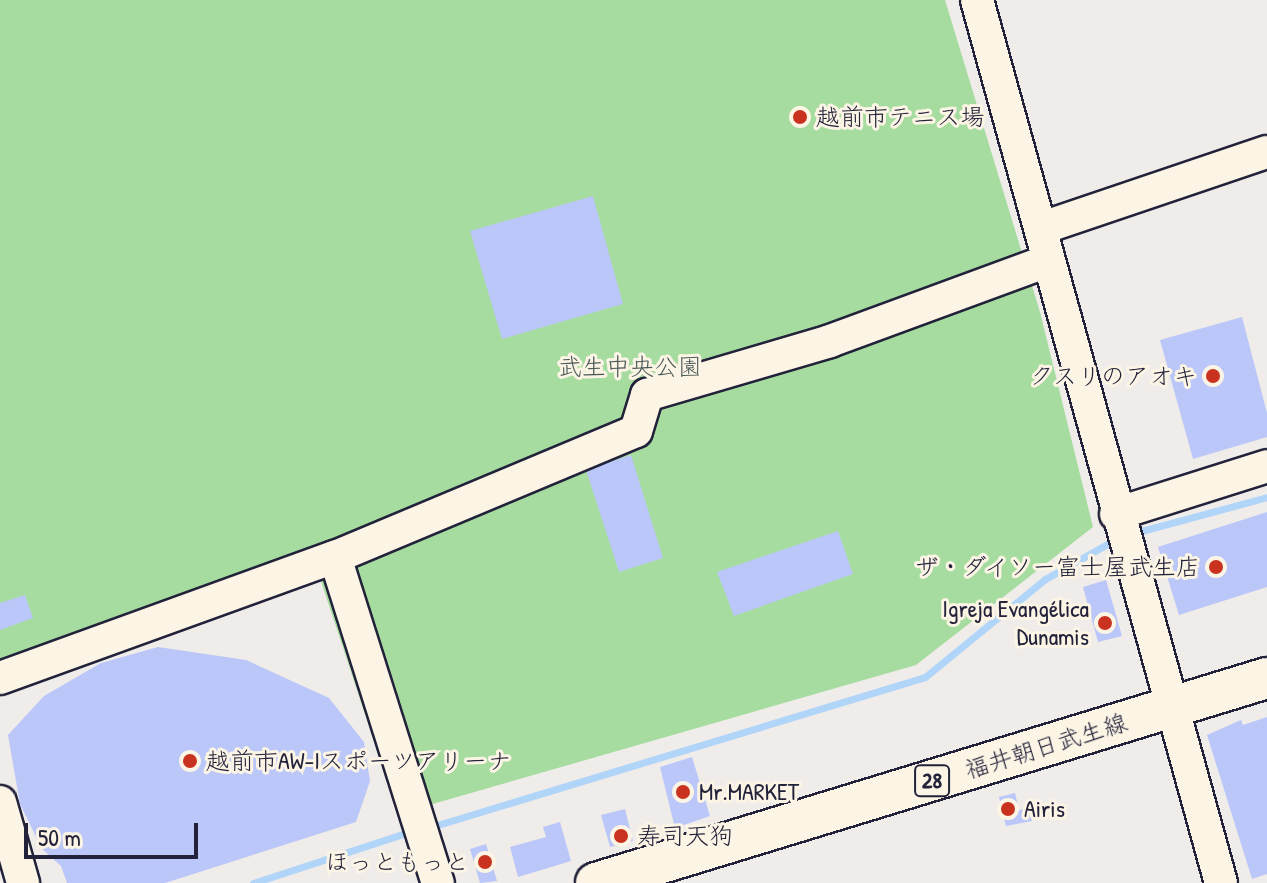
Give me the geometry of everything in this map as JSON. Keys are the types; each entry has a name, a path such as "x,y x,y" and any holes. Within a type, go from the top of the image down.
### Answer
{"main road":[{"name":"福井朝日武生線","path":"596,883 673,871 1267,678"}],"street":[{"path":"977,0 1042,228 1047,261 1116,514 1221,883"},
{"path":"1042,228 1267,152"},
{"path":"0,678 335,557 636,431 647,395 830,341 1047,261"},
{"path":"1116,514 1267,466"},
{"path":"335,557 438,883"},
{"path":"0,802 23,883"}],"green space":[{"name":"武生中央公園","path":"0,0 945,0 1040,312 1093,527 916,665 398,814 310,548 0,666"}],"building":[{"path":"593,196 623,304 502,339 470,231"},
{"name":"クスリのアオキ","path":"1242,317 1267,413 1267,437 1193,459 1160,340"},
{"path":"631,455 663,558 619,572 586,470"},
{"name":"ザ・ダイソー富士屋武生店","path":"1267,512 1267,587 1179,615 1158,547"},
{"path":"838,531 853,574 734,616 717,572"},
{"path":"1106,580 1122,636 1098,642 1083,587"},
{"path":"25,595 33,618 0,630 0,603"},
{"name":"越前市AW-Iスポーツアリーナ","path":"158,647 246,660 329,698 364,742 370,781 356,822 165,883 67,883 61,866 42,849 20,804 8,735 44,696 101,663"},
{"path":"1267,717 1267,874 1252,879 1207,735 1241,720 1243,725"},
{"path":"692,757 710,816 675,828 660,767"},
{"path":"1015,793 1019,810 1029,808 1032,821 1006,826 999,797"},
{"path":"625,809 633,841 610,847 601,815"},
{"path":"560,822 571,861 518,877 510,847 546,837 543,827"},
{"path":"486,844 497,881 480,883 470,849"}],"waterway":[{"path":"1134,533 1267,497"},
{"path":"431,827 925,677 1045,579 1118,538"},
{"path":"253,883 415,830"}],"place":[{"name":"越前市テニス場","path":"800,117"},
{"name":"クスリのアオキ","path":"1213,376"},
{"name":"ザ・ダイソー富士屋武生店","path":"1216,567"},
{"name":"Igreja Evangélica Dunamis","path":"1105,623"},
{"name":"越前市AW-Iスポーツアリーナ","path":"190,761"},
{"name":"Mr.MARKET","path":"683,792"},
{"name":"Airis","path":"1008,809"},
{"name":"寿司天狗","path":"621,836"},
{"name":"ほっともっと","path":"485,862"}]}
